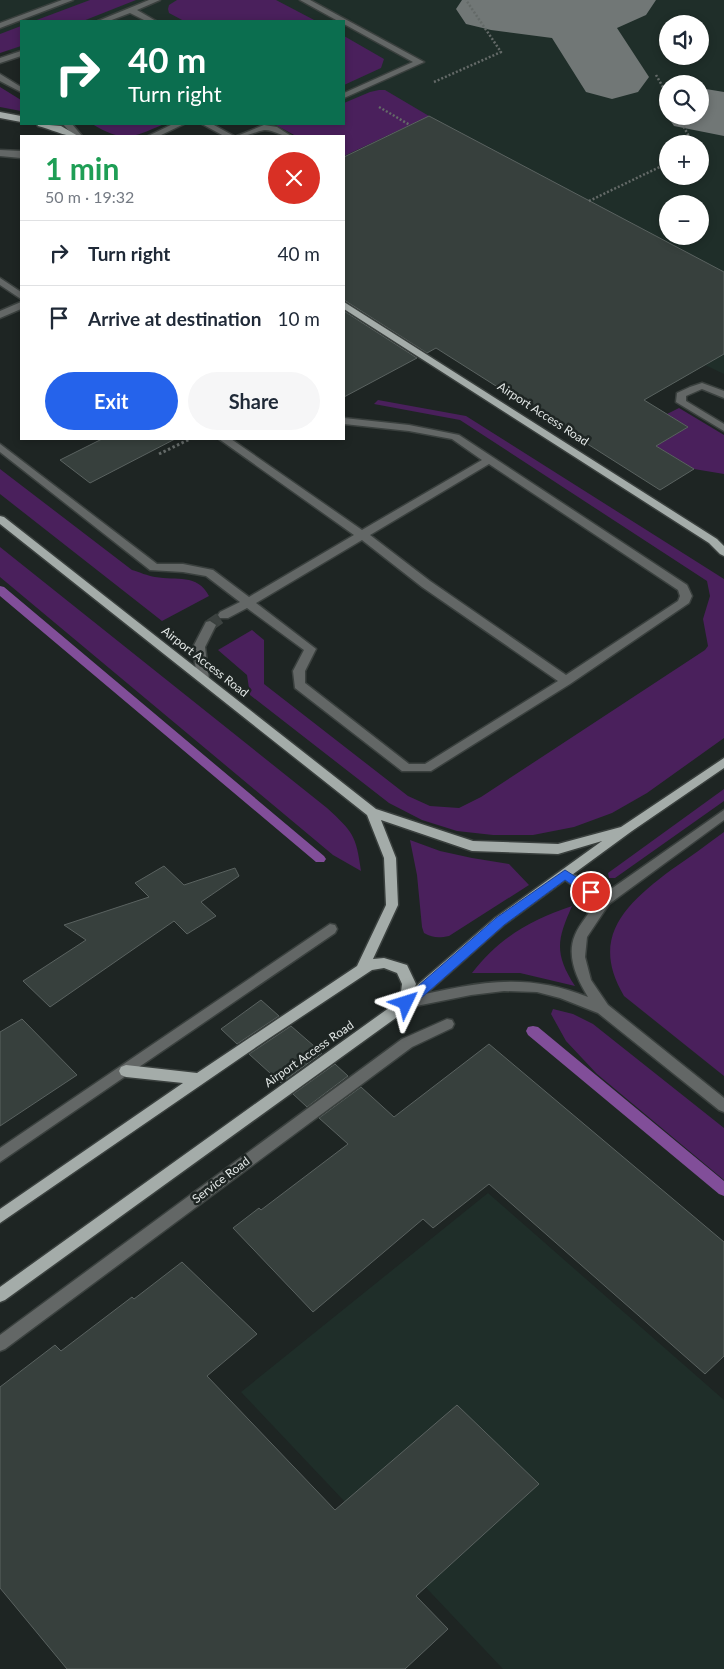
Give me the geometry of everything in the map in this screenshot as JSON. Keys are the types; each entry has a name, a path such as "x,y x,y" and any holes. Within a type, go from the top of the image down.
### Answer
{"main road":[{"path":"0,115 20,120"},
{"path":"45,125 58,128 72,135"},
{"name":"Airport Access Road","path":"345,306 719,544 724,552"},
{"name":"Airport Access Road","path":"0,519 372,812 472,846 558,849 628,828"},
{"name":"Airport Access Road","path":"0,1296 406,1003 500,921 628,828 724,762"},
{"path":"362,969 392,905 390,858 372,812"},
{"path":"0,1217 362,969 384,962 391,963 402,969 409,984 406,1003"},
{"path":"126,1071 201,1079"}],"lane":[{"path":"0,26 69,0"},
{"path":"105,20 156,0"},
{"path":"304,0 342,20"},
{"path":"131,10 150,20"},
{"path":"345,22 420,62 345,96"},
{"path":"0,61 20,53"},
{"path":"0,77 20,89"},
{"path":"68,125 77,135"},
{"path":"154,135 178,125"},
{"path":"208,125 228,135"},
{"path":"244,135 267,127 285,135"},
{"path":"0,153 20,154"},
{"path":"0,280 20,295"},
{"path":"0,315 20,306"},
{"path":"724,396 710,387 698,386 681,395 680,398 681,402 724,428"},
{"path":"714,422 724,416"},
{"path":"0,447 154,568 183,568 209,573 310,649 299,671 299,685 406,768 427,768 566,681 683,603 686,596 683,588 455,438 436,432 345,421"},
{"path":"225,440 362,535 426,584 566,681"},
{"path":"224,615 489,460"},
{"path":"203,679 198,647 210,625"},
{"path":"603,1009 585,981 578,957 581,936 604,901 724,814"},
{"path":"565,874 604,901"},
{"path":"0,1156 330,929"},
{"path":"406,1003 483,988 536,987 570,995 603,1009 724,1106"},
{"name":"Service Road","path":"0,1344 406,1043 448,1024"}],"path":[{"path":"656,75 659,80"},
{"path":"589,201 659,166"},
{"path":"160,454 188,440"}],"shaded area":[{"path":"0,0 724,0 724,374 705,365 645,400 688,427 656,446 694,469 660,490 345,290 345,135 294,135 276,125 345,125 345,20 20,20 20,57 0,45"},
{"path":"90,0 136,0 86,20 37,20"},
{"path":"177,0 276,0 314,20 182,20 169,13 169,5"},
{"path":"20,26 20,46 0,53 0,34"},
{"path":"345,37 384,59 381,68 345,85"},
{"path":"0,87 20,99 20,111 0,107"},
{"path":"385,90 429,116 345,156 345,135 294,135 276,125 345,125 345,103 370,92"},
{"path":"94,125 162,125 136,135 116,135"},
{"path":"378,400 466,416 724,579 724,738 647,793 612,813 574,827 533,835 493,835 457,831 422,820 389,803 250,695 247,675 218,650 252,630 264,640 264,684 408,796 430,806 459,808 481,797 705,650 708,646 703,619 710,596 707,581 460,420 374,404"},
{"path":"679,408 724,435 724,474 694,469 656,446 688,427 667,414"},
{"path":"0,469 132,570 155,577 192,581 199,584 209,596 162,621 0,494"},
{"path":"0,547 327,808 343,823 352,835 361,871 333,855 0,577"},
{"path":"724,789 724,801 615,878 609,878 608,873"},
{"path":"724,832 724,1076 624,996 614,975 610,956 612,939 627,909 671,870"},
{"path":"410,840 440,851 509,864 529,885 449,936 430,936 424,933 422,927 417,875"},
{"path":"572,906 563,928 560,946 564,964 575,986 520,973 472,973 504,940 542,917"},
{"path":"553,1009 573,1014 593,1024 724,1128 724,1180 597,1074 566,1041 551,1014"},
{"path":"488,1193 724,1400 724,1669 503,1669 241,1392"}],"building":[{"path":"429,116 659,238 659,245 673,245 724,272 724,354 644,400 688,427 656,446 694,469 660,490 436,348 427,353 345,301 345,157"},
{"path":"345,312 417,358 345,396"},
{"path":"100,440 173,440 90,483 60,460"},
{"path":"164,866 184,885 235,868 239,876 201,902 216,916 187,934 174,921 50,1007 23,981 86,940 64,925 149,897 135,883"},
{"path":"261,1000 279,1016 237,1044 221,1029"},
{"path":"22,1019 77,1075 0,1126 0,1032"},
{"path":"291,1026 322,1053 281,1083 249,1054"},
{"path":"489,1044 724,1242 724,1356 705,1374 489,1184 433,1228 423,1219 313,1312 233,1228 259,1208 261,1210 348,1144 319,1118 361,1087 394,1117"},
{"path":"335,1064 348,1076 307,1107 293,1094"},
{"path":"182,1262 257,1334 207,1376 335,1510 457,1405 539,1484 416,1596 448,1629 405,1669 67,1669 0,1588 0,1387 55,1345 61,1351"}],"waterway":[{"path":"0,590 320,859"},
{"path":"533,1031 724,1190"}],"taxiway":[{"path":"577,20 621,0"},
{"path":"491,9 577,20"},
{"path":"577,20 612,77"},
{"path":"709,112 724,114"}],"tunnel":[{"path":"210,625 224,615"}],"route":[{"path":"406,1003 500,921 565,874 591,892"}]}
